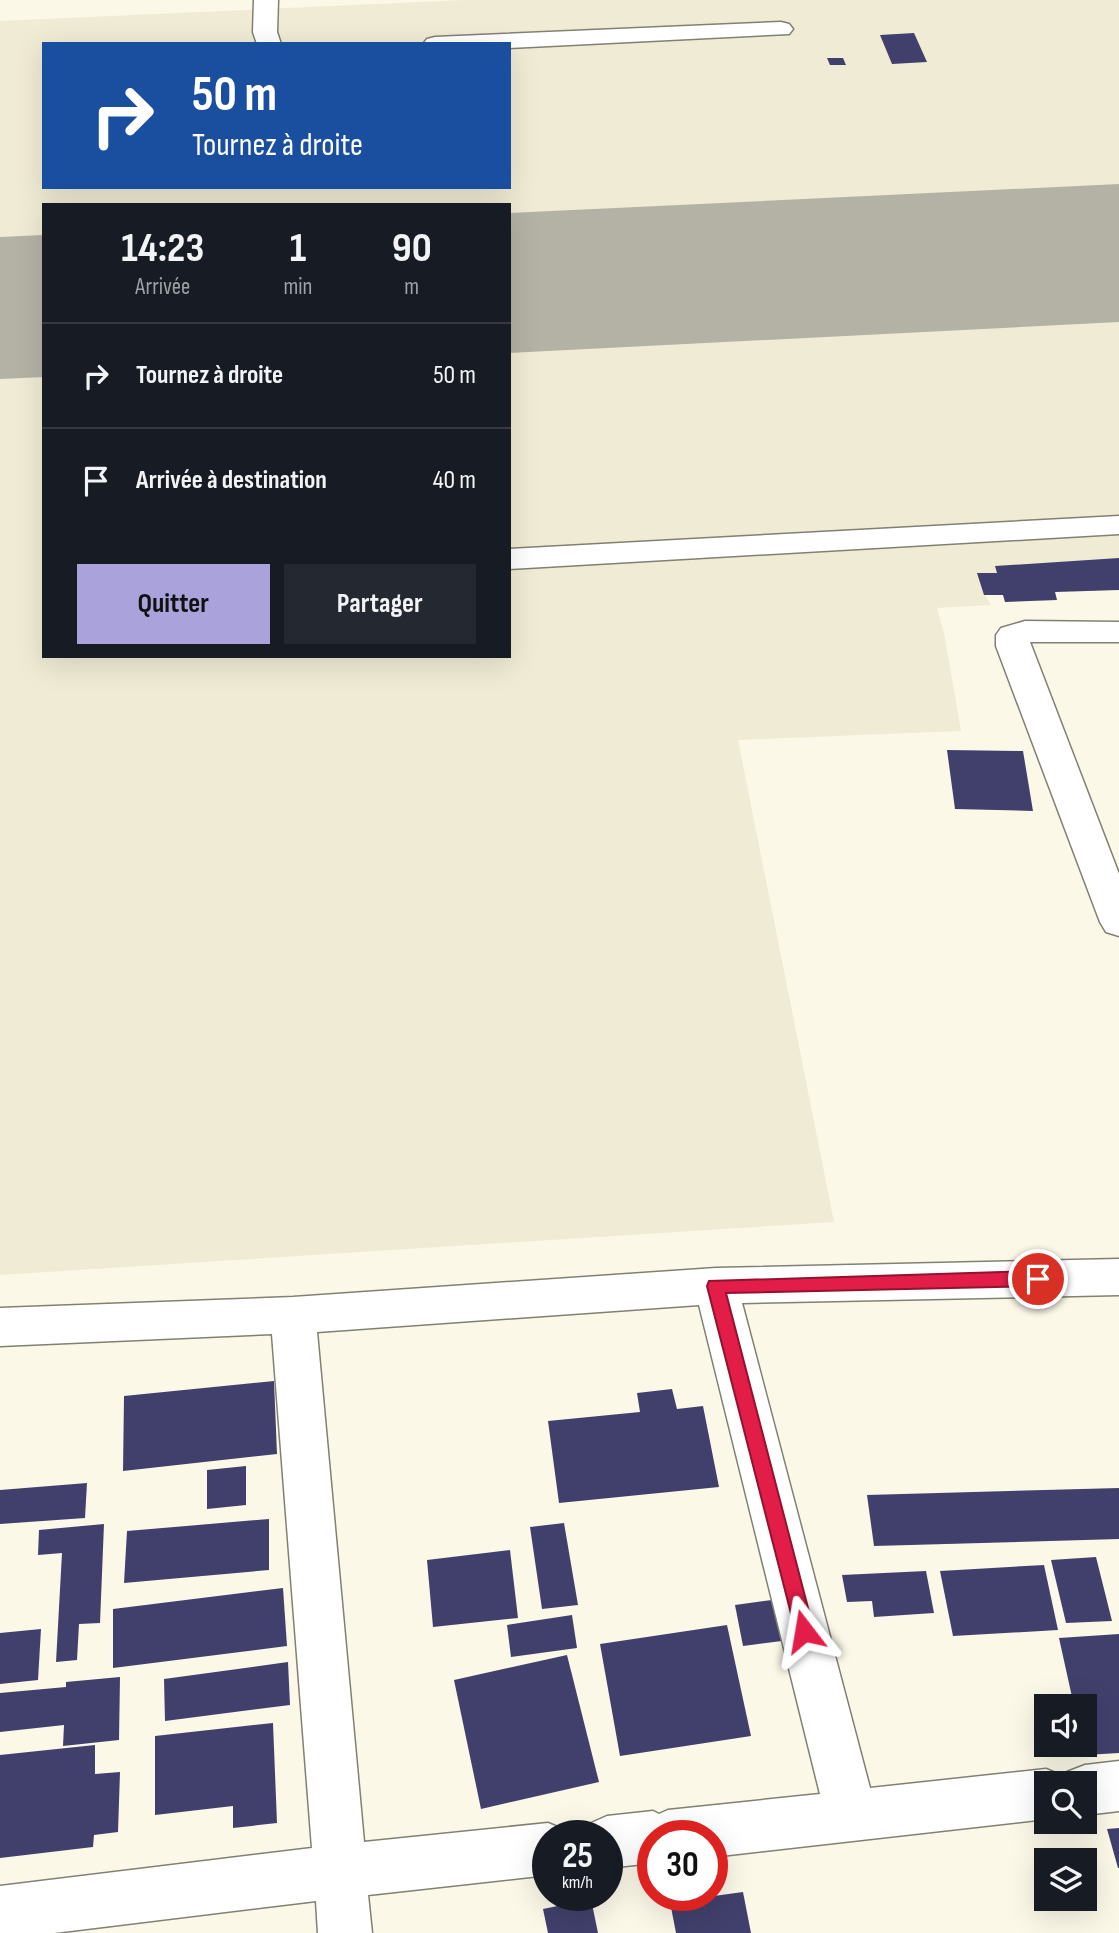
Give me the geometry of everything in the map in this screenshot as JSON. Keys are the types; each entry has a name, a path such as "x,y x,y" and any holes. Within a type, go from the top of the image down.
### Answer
{"street":[{"path":"266,0 265,32 269,42"},
{"path":"481,42 781,29"},
{"path":"511,558 564,558 758,543 1119,524"},
{"path":"1119,632 1024,631 1013,635 1013,646 1119,922"},
{"path":"0,1327 293,1315 716,1286 1119,1277"},
{"path":"716,1286 851,1816"},
{"path":"293,1315 342,1871 345,1933"},
{"path":"1097,1789 1119,1786"},
{"path":"728,1829 1034,1795"},
{"path":"0,1913 532,1851"}],"shaded area":[{"path":"464,0 1119,0 1119,590 1055,592 1057,600 1005,602 1003,595 985,595 991,605 937,608 961,731 738,740 834,1222 0,1275 0,21"}],"building":[{"path":"914,33 927,62 892,64 880,35"},
{"path":"827,58 843,58 846,65 830,65"},
{"path":"1119,558 1119,590 1055,592 1057,600 1005,602 1003,595 984,595 977,573 997,573 995,566"},
{"path":"947,750 1023,751 1033,811 955,809"},
{"path":"274,1381 277,1454 123,1471 124,1396"},
{"path":"672,1389 677,1409 703,1406 719,1487 559,1503 548,1421 640,1412 637,1393"},
{"path":"246,1466 246,1505 207,1509 207,1470"},
{"path":"87,1483 85,1518 0,1524 0,1490"},
{"path":"1119,1488 1119,1539 874,1546 867,1495"},
{"path":"269,1519 269,1570 124,1583 127,1531"},
{"path":"564,1523 578,1605 542,1609 530,1527"},
{"path":"104,1524 100,1623 79,1624 77,1660 56,1662 62,1553 38,1555 39,1530"},
{"path":"510,1550 518,1618 433,1627 427,1560"},
{"path":"1096,1557 1112,1621 1066,1623 1051,1560"},
{"path":"1044,1565 1058,1630 953,1636 940,1571"},
{"path":"926,1571 934,1613 874,1617 872,1601 847,1602 842,1575"},
{"path":"283,1588 287,1646 113,1668 113,1609"},
{"path":"772,1600 782,1641 743,1646 735,1605"},
{"path":"572,1615 577,1648 511,1657 507,1625"},
{"path":"727,1625 751,1736 620,1756 600,1644"},
{"path":"41,1629 38,1680 0,1684 0,1633"},
{"path":"1119,1634 1119,1753 1097,1754 1097,1694 1071,1694 1059,1638"},
{"path":"567,1655 599,1782 481,1809 454,1680"},
{"path":"288,1662 290,1705 165,1721 164,1679"},
{"path":"120,1677 119,1740 63,1746 64,1725 0,1732 0,1693 66,1687 66,1682"},
{"path":"273,1723 277,1823 233,1828 233,1806 155,1815 155,1736"},
{"path":"95,1745 95,1774 120,1772 118,1832 94,1835 93,1847 0,1858 0,1755"},
{"path":"1119,1828 1119,1868 1118,1868 1107,1829"},
{"path":"743,1892 751,1933 676,1933 672,1911 728,1911 728,1894"},
{"path":"543,1911 593,1911 598,1933 548,1933"}],"runway":[{"path":"511,283 1119,253"},
{"path":"0,308 42,306"}],"route":[{"path":"804,1631 716,1286 1038,1279"}]}
